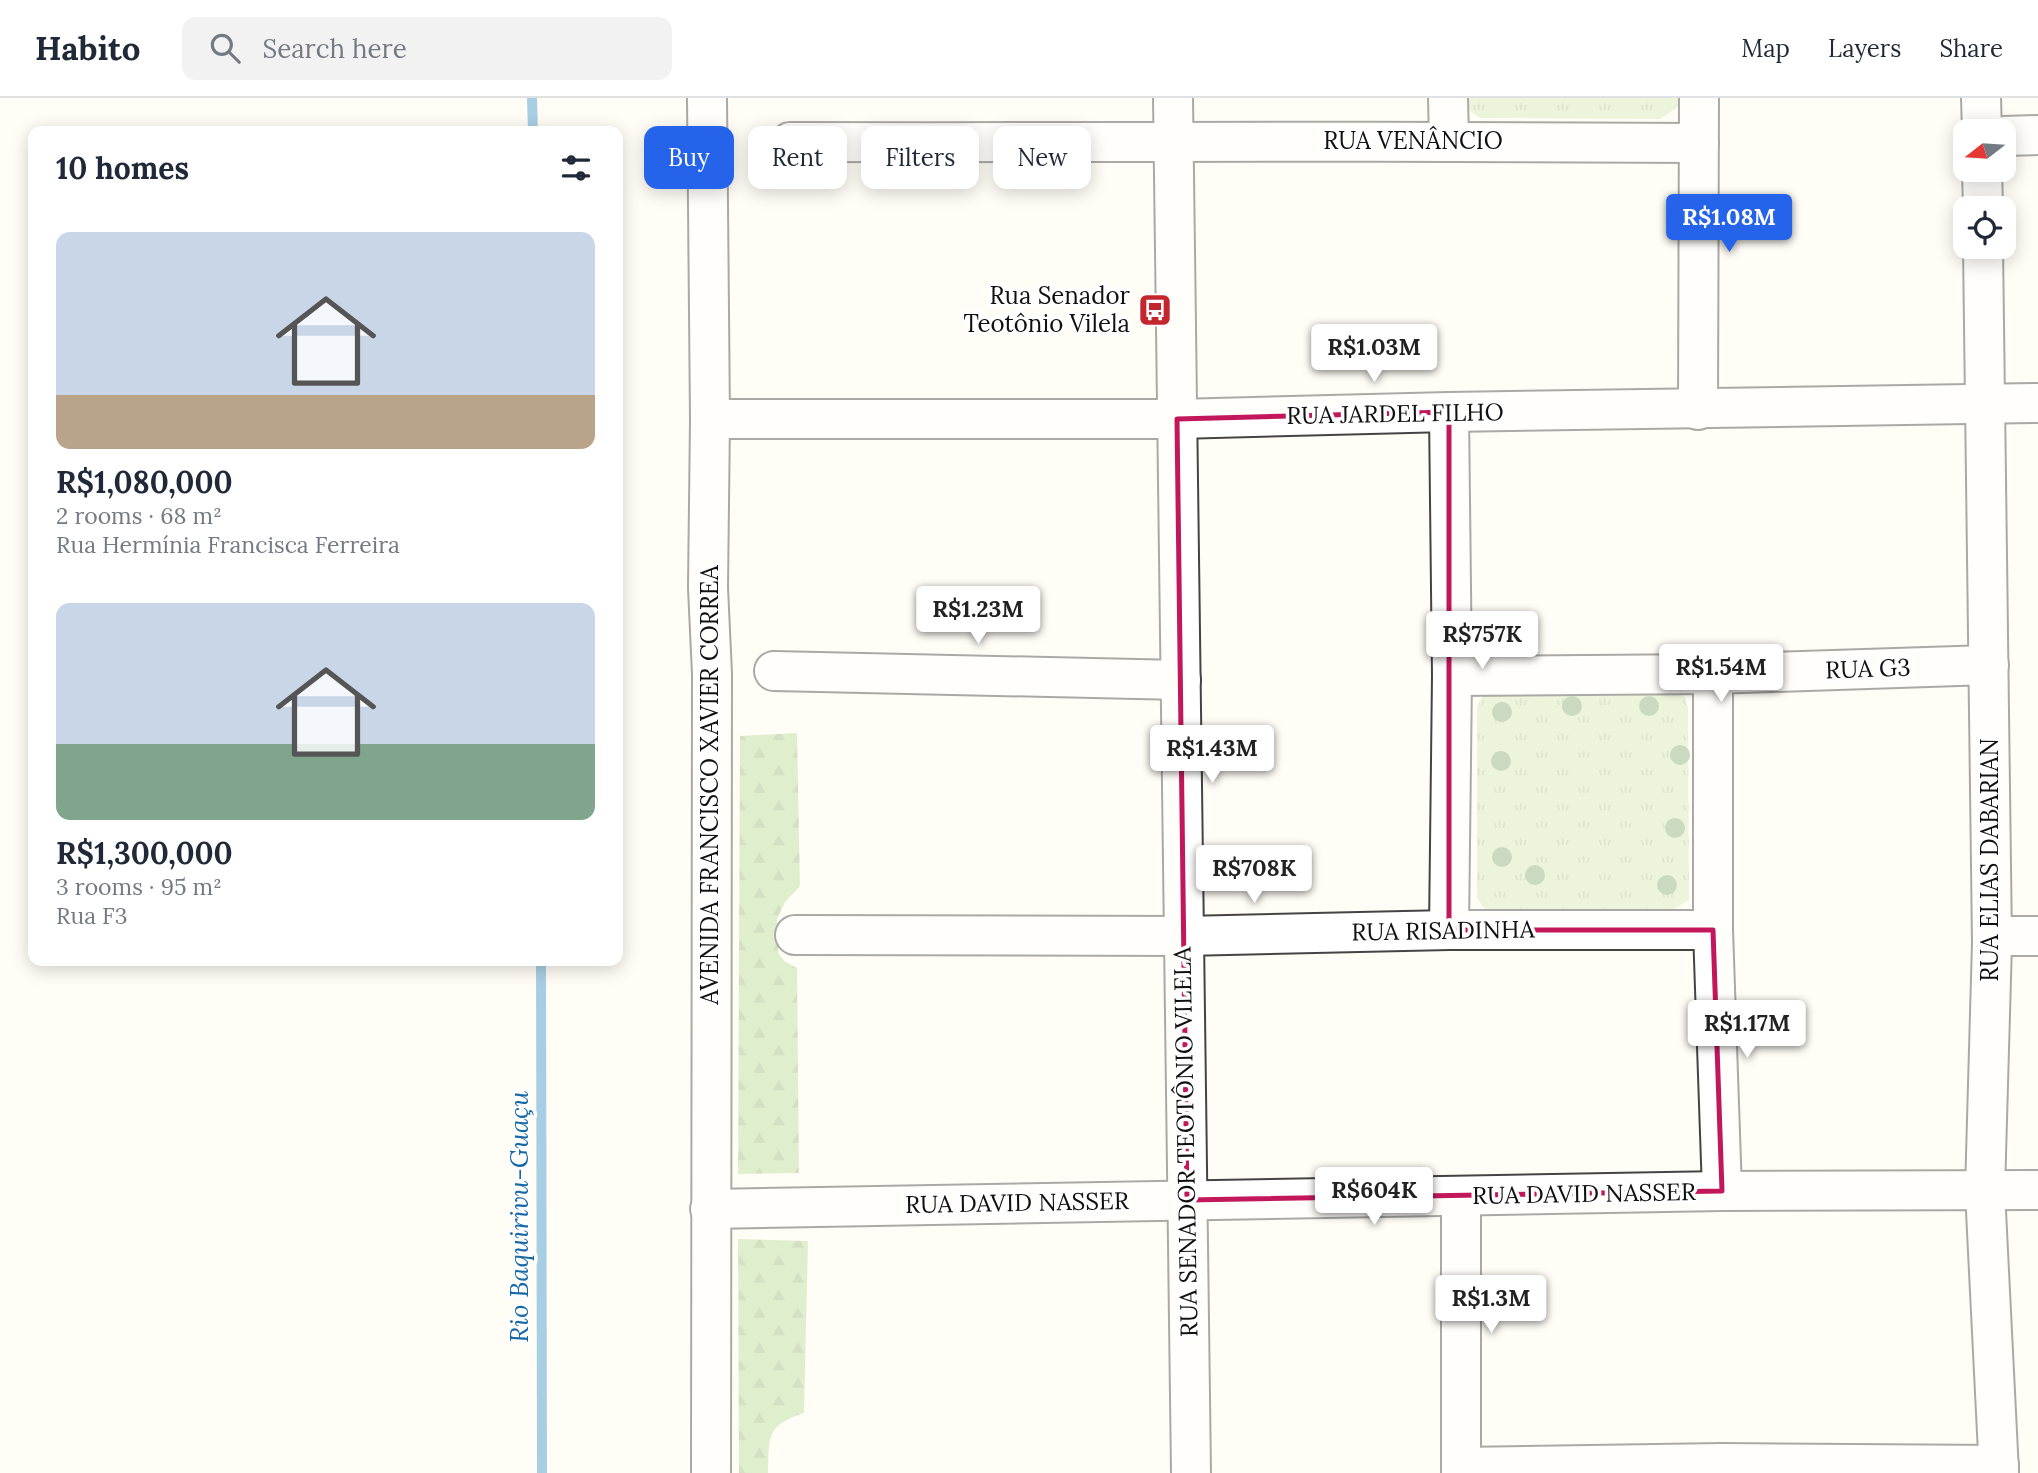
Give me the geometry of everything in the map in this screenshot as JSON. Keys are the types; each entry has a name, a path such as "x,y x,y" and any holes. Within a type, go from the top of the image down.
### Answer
{"street":[{"name":"AVENIDA FRANCISCO XAVIER CORREA","path":"707,98 710,419 708,588 712,713 711,1473"},
{"name":"RUA SENADOR TEOTÔNIO VILELA","path":"1173,98 1191,1473"},
{"path":"1448,98 1449,141"},
{"path":"1698,410 1699,98"},
{"path":"1981,98 1982,119"},
{"path":"2016,136 2038,135"},
{"name":"RUA VENÂNCIO","path":"847,142 1699,143"},
{"name":"RUA ELIAS DABARIAN","path":"1983,259 1992,936 1985,1191 1999,1469"},
{"name":"RUA JARDEL FILHO","path":"710,419 1177,419 2038,403"},
{"path":"1449,412 1452,676 1449,930"},
{"name":"RUA G3","path":"1452,676 1713,674 1989,665"},
{"path":"774,671 1181,680"},
{"path":"1713,674 1713,930 1722,1191"},
{"name":"RUA RISADINHA","path":"795,935 1184,936 1449,930 1713,930"},
{"path":"1992,936 2038,936"},
{"name":"RUA DAVID NASSER","path":"710,1209 1722,1191 2038,1190"},
{"path":"1461,1197 1461,1470 1999,1469"}],"highlighted area":[{"path":"1449,412 1449,930 1713,930 1722,1191 1187,1200 1177,419"}],"green space":[{"path":"1466,98 1678,98 1678,107 1660,119 1481,118 1470,111"},
{"path":"1492,692 1674,692 1685,697 1688,708 1689,900 1670,912 1492,912 1483,907 1477,898 1477,708 1482,696"},
{"path":"797,733 800,886 785,902 777,919 778,952 784,961 797,968 799,1173 738,1174 740,736"},
{"path":"738,1239 808,1241 804,1413 782,1422 772,1434 768,1473 739,1473"}],"waterway":[{"name":"Rio Baquirivu-Guaçu","path":"532,98 533,126"},
{"name":"Rio Baquirivu-Guaçu","path":"541,966 542,1473"}],"place":[{"name":"Rua Senador Teotônio Vilela","path":"1155,310"}]}
